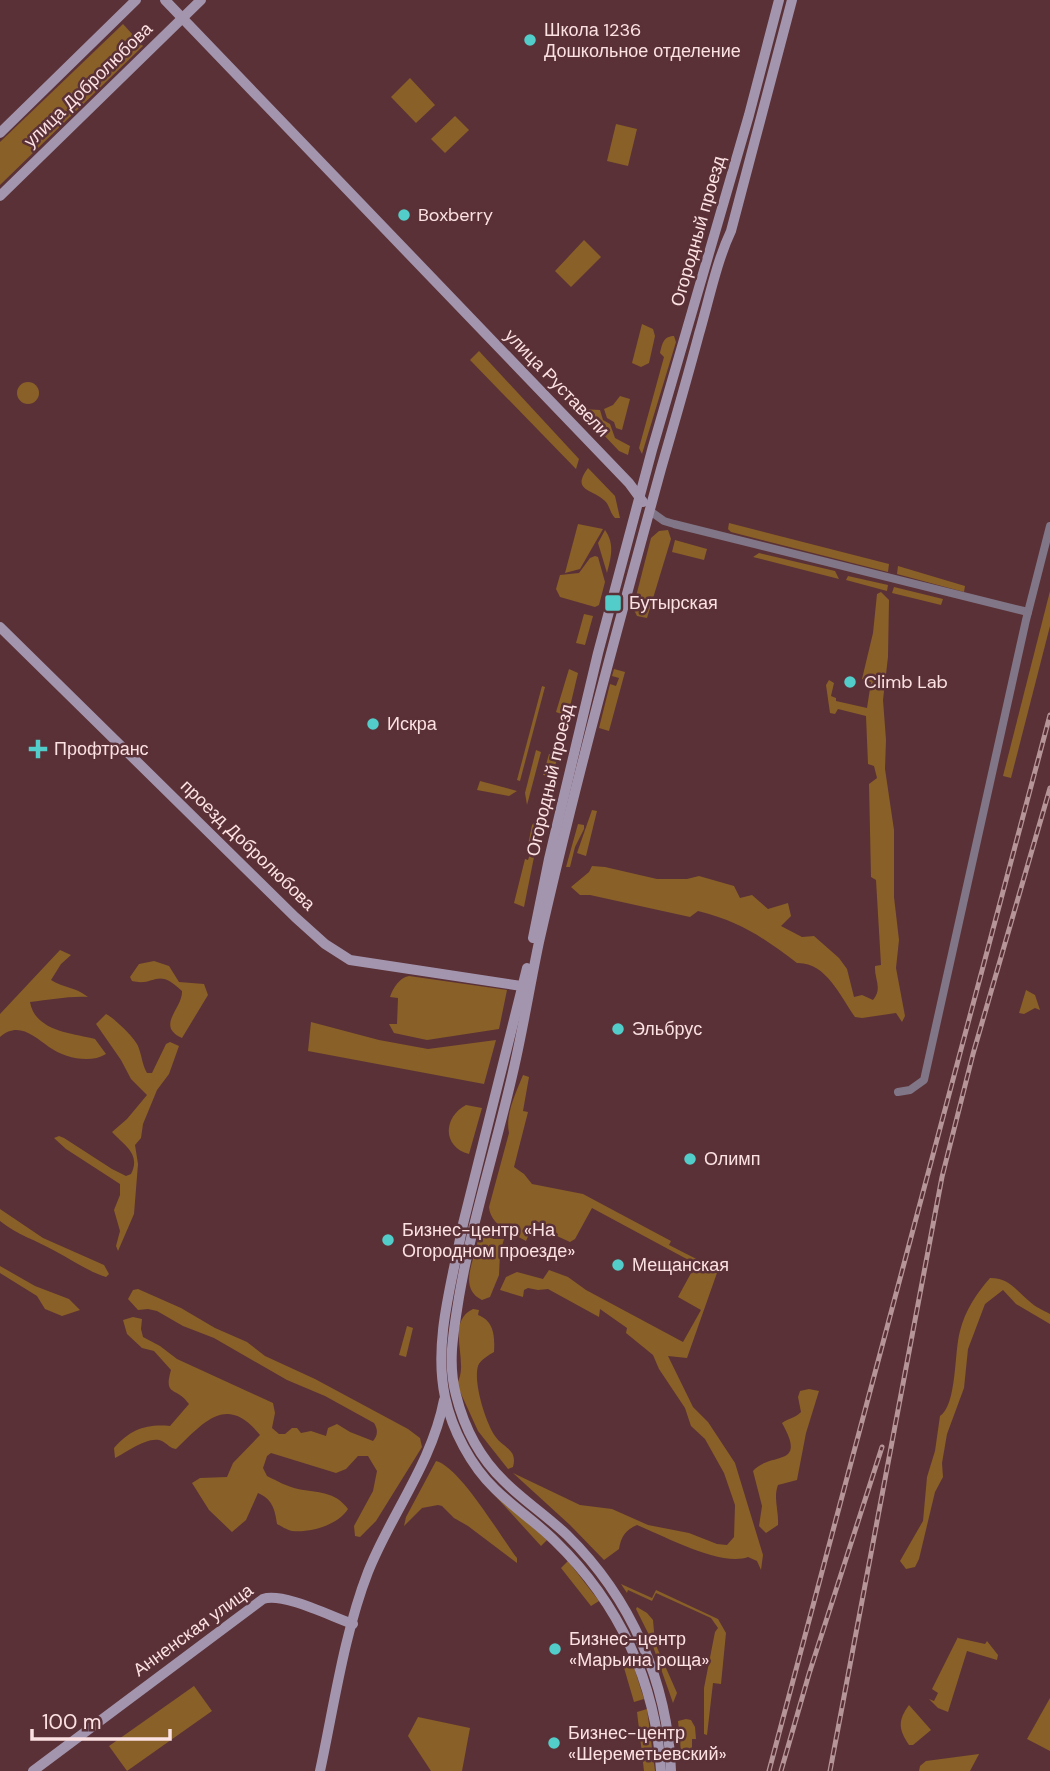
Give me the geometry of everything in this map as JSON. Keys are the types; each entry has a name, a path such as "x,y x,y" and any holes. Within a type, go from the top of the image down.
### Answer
{"main road":[{"name":"улица Добролюбова","path":"0,133 136,0"},
{"name":"улица Руставели","path":"165,0 629,483 650,511"},
{"name":"улица Добролюбова","path":"0,196 201,0"},
{"name":"Огородный проезд","path":"671,1771 666,1716 640,1638 615,1592 596,1566 563,1531 504,1481 462,1434 452,1363 452,1341 464,1268 513,1074 549,859 598,653 779,0"},
{"name":"Огородный проезд","path":"661,1771 659,1742 651,1702 630,1643 597,1588 554,1540 495,1489 482,1474 445,1398 443,1341 463,1224 538,946 623,606 718,267 731,231 792,0"},
{"name":"проезд Добролюбова","path":"0,627 296,917 338,953 362,963 527,987"},
{"path":"320,1771 353,1624 367,1575 434,1438 452,1363"},
{"path":"434,1438 447,1429 462,1434"},
{"name":"Анненская улица","path":"33,1771 263,1599 284,1599 353,1624"}],"street":[{"name":"улица Руставели","path":"650,511 664,521 674,524 1028,611"},
{"path":"898,1092 910,1090 925,1080 1028,611 1050,526"}],"shaded area":[{"path":"123,24 143,46 0,185 0,142"},
{"path":"410,78 435,105 416,123 391,97"},
{"path":"455,116 469,130 445,153 431,139"},
{"path":"616,124 637,129 628,166 607,161"},
{"path":"584,240 601,257 571,287 555,271"},
{"path":"642,324 653,329 655,336 649,363 641,367 632,363"},
{"path":"674,336 676,342 642,454 639,448 664,357 660,353 661,347 665,339"},
{"path":"479,351 579,459 576,469 470,360"},
{"path":"28,382 36,385 39,393 36,401 28,404 20,401 17,393 20,385"},
{"path":"620,396 630,399 622,430 616,428 614,422 607,418 604,409 613,405"},
{"path":"582,409 600,410 603,420 610,424 615,438 630,446 628,455 619,451"},
{"path":"588,468 615,496 620,518 615,518 606,502 583,486 583,476"},
{"path":"729,523 889,564 888,572 731,532 728,529"},
{"path":"578,524 603,529 580,569 565,573"},
{"path":"605,530 611,546 607,573 598,543"},
{"path":"668,530 671,539 647,618 637,616 633,608 651,538 659,531"},
{"path":"675,540 707,549 704,560 672,552"},
{"path":"759,553 835,571 839,579 753,557"},
{"path":"598,557 605,582 599,605 595,607 560,597 556,589 560,575 579,573 590,558"},
{"path":"898,566 965,586 964,592 897,574"},
{"path":"848,576 888,585 887,591 846,580"},
{"path":"894,587 943,599 941,605 892,593"},
{"path":"1050,591 1050,626 1011,778 1003,776"},
{"path":"881,592 889,600 888,657 883,700 885,769 894,830 894,897 899,940 896,968 905,1016 902,1022 896,1013 855,1017 824,974 807,964 797,963 761,938 727,920 698,911 690,917 580,895 571,887 589,872 592,866 657,879 687,879 699,876 734,886 740,898 752,895 768,909 788,903 791,916 781,926 802,937 814,936 839,958 847,969 854,997 862,995 873,1000 878,987 875,966 881,965 876,880 871,877 869,784 877,778 874,766 868,764 866,716 838,709 835,714 830,713 826,685 829,680 834,683 831,696 836,698 836,701 867,708 871,682 862,679 873,633 877,594"},
{"path":"584,614 593,616 585,645 576,643"},
{"path":"569,669 578,673 564,732 561,732 559,739 562,740 554,770 549,776 543,775 549,754 553,754 564,715 556,712"},
{"path":"614,669 625,672 609,731 599,728 610,684 616,686 619,678 612,676"},
{"path":"542,686 545,687 520,781 517,780"},
{"path":"536,750 541,752 527,805 525,793"},
{"path":"480,781 517,791 509,796 477,790"},
{"path":"592,810 597,811 586,856 577,853"},
{"path":"538,819 540,829 537,847 528,845 532,825"},
{"path":"578,824 584,825 584,829 575,847 570,867 566,867"},
{"path":"531,851 535,852 524,907 514,903 525,859 528,860"},
{"path":"60,950 71,955 61,964 51,980 88,997 30,1002 33,1012 46,1025 55,1029 95,1039 106,1054 100,1057 70,1057 19,1030 7,1032 0,1037 0,1014"},
{"path":"154,961 169,966 179,982 204,984 208,995 182,1038 174,1033 170,1022 182,991 161,978 140,982 132,981 130,977 139,964"},
{"path":"409,976 507,990 499,1029 427,1040 394,1033 389,1024 397,1024 398,998 390,997 397,984"},
{"path":"1026,990 1035,995 1040,1010 1035,1008 1024,1014 1019,1013"},
{"path":"106,1014 136,1042 147,1073 152,1073 166,1044 170,1042 179,1046 169,1074 157,1090 143,1124 141,1138 135,1145 138,1164 134,1214 118,1251 116,1246 120,1231 114,1210 120,1195 120,1184 66,1149 54,1138 64,1138 112,1169 126,1176 131,1174 134,1167 133,1156 112,1132 147,1095 131,1079 96,1024"},
{"path":"311,1022 379,1040 428,1049 496,1040 484,1084 308,1051"},
{"path":"523,1075 529,1077 523,1111 528,1112 514,1167 532,1184 583,1194 671,1241 669,1245 718,1270 687,1358 668,1356 693,1407 708,1422 735,1463 763,1555 761,1570 757,1561 748,1557 723,1558 708,1554 637,1525 624,1534 619,1549 604,1560 513,1473 580,1505 612,1509 648,1525 689,1533 717,1544 727,1545 734,1537 735,1505 724,1473 705,1439 691,1426 685,1408 653,1355 626,1333 627,1328 600,1309 599,1317 548,1289 528,1288 524,1290 523,1297 500,1290 506,1277 517,1272 543,1279 549,1270 568,1277 586,1290 683,1342 701,1310 678,1297 696,1264 592,1208 575,1239 570,1242 535,1220 526,1241 493,1219 489,1207 509,1133 510,1111"},
{"path":"466,1105 482,1108 469,1154 454,1145 449,1131 453,1117"},
{"path":"0,1209 43,1238 104,1265 109,1274 106,1277 92,1272 13,1230 0,1221"},
{"path":"487,1230 494,1230 493,1239 504,1239 499,1275 490,1297 482,1300 475,1295 469,1282 478,1240 482,1240"},
{"path":"0,1266 35,1286 69,1299 80,1310 62,1316 45,1309 37,1296 0,1273"},
{"path":"990,1278 1012,1285 1034,1305 1050,1314 1050,1324 1016,1304 1003,1290 985,1304 968,1349 964,1388 947,1434 942,1463 943,1477 935,1492 919,1559 915,1567 906,1569 900,1561 923,1521 927,1477 935,1451 940,1416 952,1390 960,1331 972,1303"},
{"path":"138,1289 247,1342 265,1356 315,1379 420,1438 422,1447 376,1521 360,1537 355,1536 354,1526 373,1491 377,1471 368,1456 358,1456 346,1469 336,1473 271,1453 267,1456 263,1468 267,1476 294,1488 332,1496 348,1509 338,1519 323,1527 292,1531 277,1524 272,1505 258,1493 246,1520 232,1532 209,1510 192,1483 200,1478 227,1477 233,1463 260,1435 237,1416 216,1416 176,1449 162,1441 151,1440 115,1458 114,1448 127,1436 146,1427 170,1426 189,1404 170,1388 171,1370 154,1351 142,1348 127,1334 123,1320 133,1317 142,1319 143,1337 177,1359 273,1403 275,1413 272,1428 279,1434 297,1428 301,1433 311,1431 326,1436 328,1428 337,1424 373,1441 377,1435 374,1423 325,1396 287,1380 214,1338 183,1326 157,1311 138,1310 128,1299 133,1290"},
{"path":"473,1309 479,1310 478,1315 487,1321 494,1335 494,1352 479,1364 477,1382 491,1430 512,1452 513,1467 508,1469 478,1431 457,1385 461,1369 459,1327 466,1314"},
{"path":"407,1326 413,1328 406,1357 399,1355"},
{"path":"800,1391 819,1391 806,1433 797,1480 778,1485 778,1525 766,1533 759,1526 762,1506 753,1471 760,1465 789,1453 789,1437 782,1423 801,1412 798,1397"},
{"path":"436,1461 446,1466 468,1489 517,1558 517,1563 454,1518 442,1506 422,1508 404,1526 406,1517"},
{"path":"478,1477 547,1540 541,1546"},
{"path":"568,1561 599,1601 591,1606 561,1568"},
{"path":"621,1584 652,1598 656,1590 718,1619 726,1633 721,1684 713,1683 707,1735 704,1734 704,1688 718,1628 711,1618 656,1593 652,1601 628,1590 627,1593"},
{"path":"637,1607 653,1620 655,1643 677,1693 673,1703 649,1635 636,1609"},
{"path":"958,1637 985,1644 987,1641 998,1655 997,1660 967,1651 948,1712 938,1708 929,1699 934,1701 938,1693 932,1689"},
{"path":"631,1658 644,1699 634,1702 622,1661"},
{"path":"194,1686 212,1711 127,1771 109,1746"},
{"path":"1050,1698 1050,1751 1027,1739"},
{"path":"909,1705 931,1730 913,1745 909,1745 901,1729 903,1715"},
{"path":"647,1709 655,1771 644,1771 637,1712"},
{"path":"418,1717 470,1728 462,1771 431,1771 408,1736"},
{"path":"691,1720 695,1727 696,1739 692,1739 692,1748 681,1752 678,1721"},
{"path":"979,1754 970,1771 919,1771 926,1761"}],"railway":[{"path":"769,1771 1050,715"},
{"path":"830,1771 942,1177 973,1054 1050,788"},
{"path":"781,1771 809,1674 882,1447"}],"place":[{"name":"Школа 1236 Дошкольное отделение","path":"530,40"},
{"name":"Boxberry","path":"404,215"},
{"name":"Бутырская","path":"613,603"},
{"name":"Climb Lab","path":"850,682"},
{"name":"Искра","path":"373,724"},
{"name":"Профтранс","path":"38,749"},
{"name":"Эльбрус","path":"618,1029"},
{"name":"Олимп","path":"690,1159"},
{"name":"Бизнес-центр «На Огородном проезде»","path":"388,1240"},
{"name":"Мещанская","path":"618,1265"},
{"name":"Бизнес-центр «Марьина роща»","path":"555,1649"},
{"name":"Бизнес-центр «Шереметьевский»","path":"554,1743"}]}
